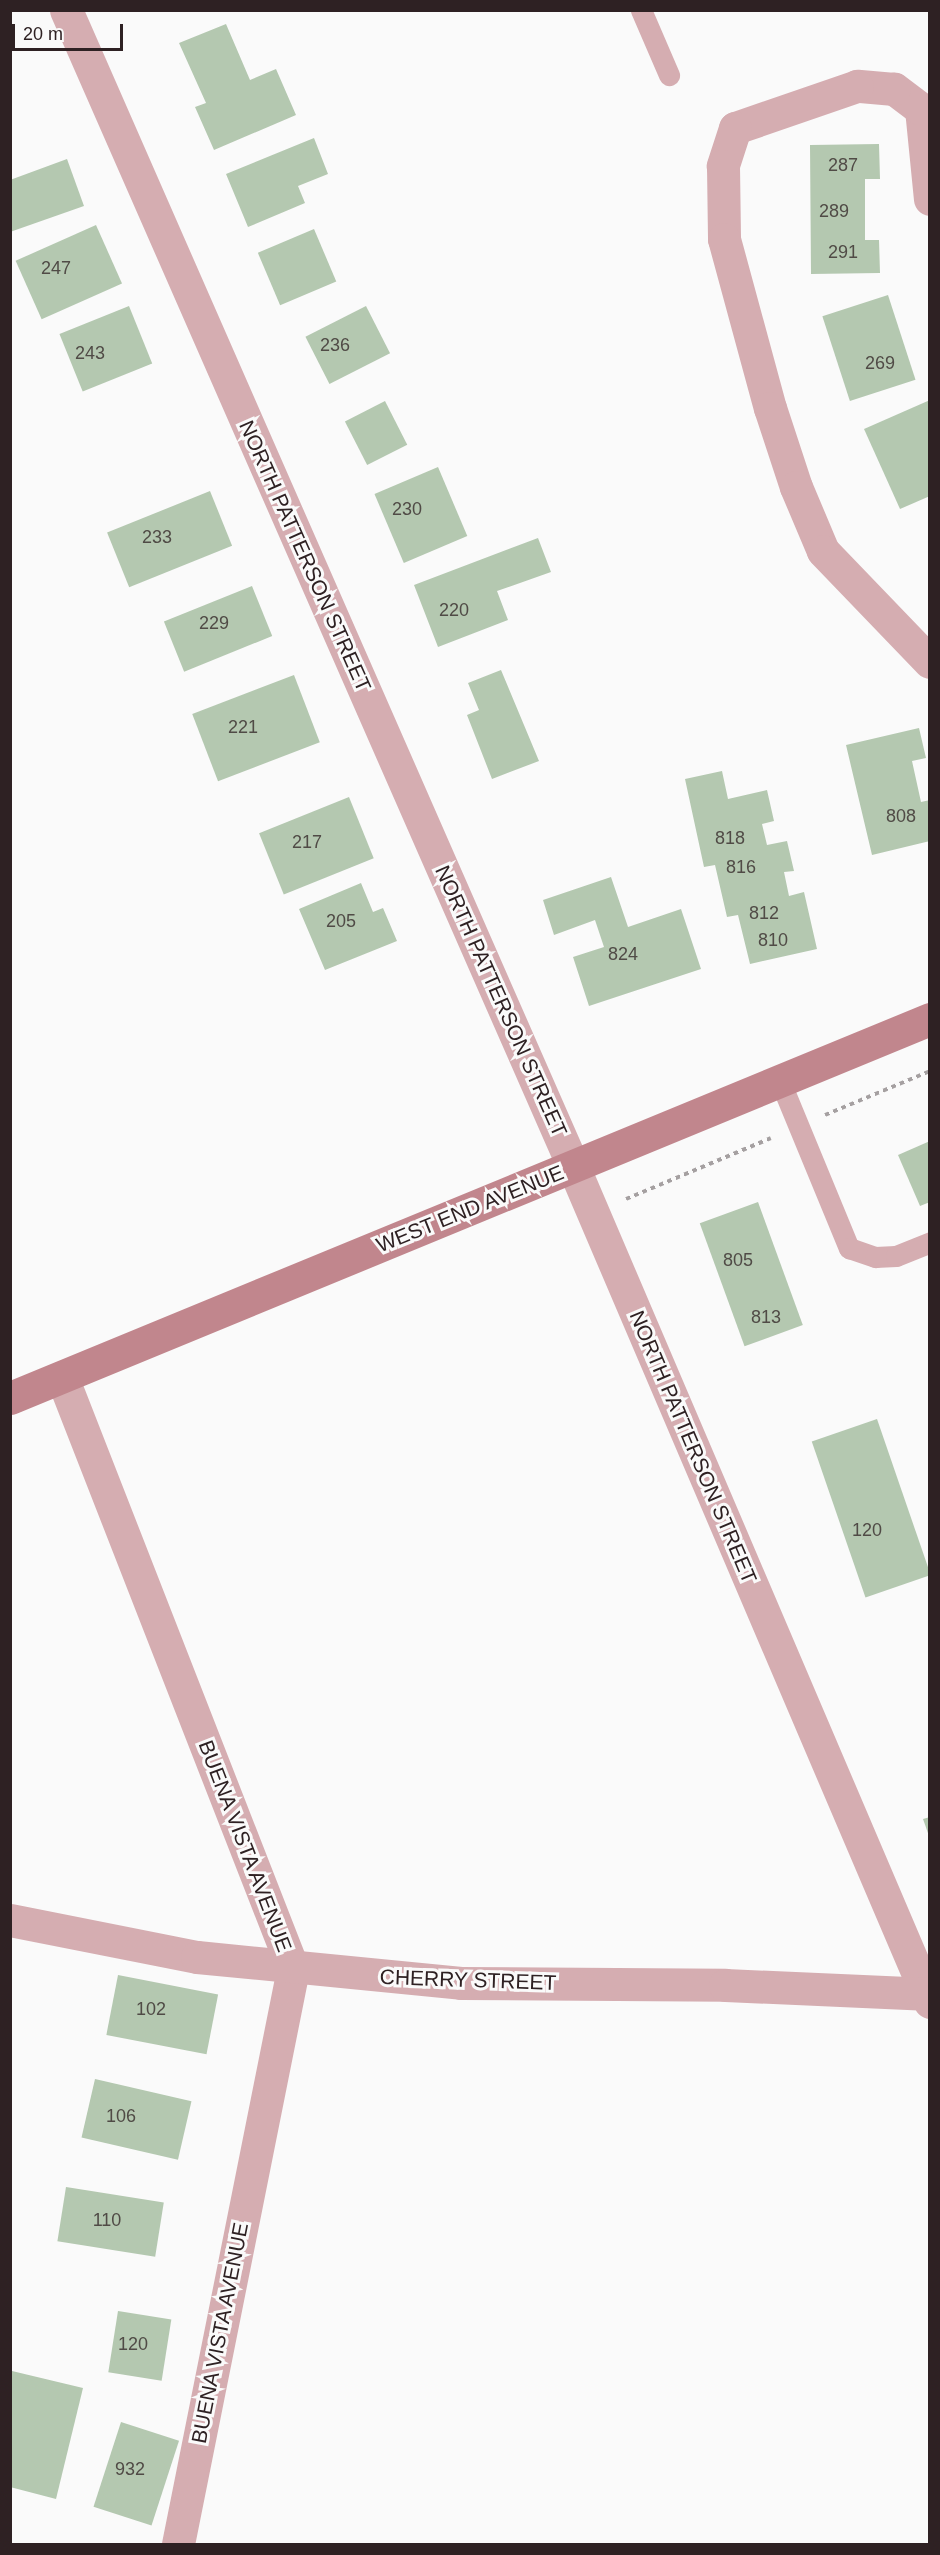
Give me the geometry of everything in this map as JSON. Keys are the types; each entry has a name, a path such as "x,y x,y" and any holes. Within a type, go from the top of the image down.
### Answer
{"main road":[{"name":"WEST END AVENUE","path":"10,1398 930,1019"}],"street":[{"name":"NORTH PATTERSON STREET","path":"66,10 573,1166 928,1997"},
{"path":"930,199 921,109 894,90 856,86 735,128 723,166 724,239 770,408 796,487 823,551 930,662"},
{"name":"BUENA VISTA AVENUE","path":"62,1377 293,1969 178,2544"},
{"name":"CHERRY STREET","path":"10,1920 198,1957 293,1969 461,1983 725,1985 928,1997"}],"lane":[{"path":"641,10 669,75"},
{"path":"780,1081 849,1248 875,1257 896,1256 930,1242"}],"building":[{"path":"226,24 250,80 276,69 296,115 214,150 195,107 206,103 179,43"},
{"path":"314,138 328,174 298,186 305,203 248,227 226,174"},
{"path":"879,144 880,179 865,179 865,240 879,240 880,273 811,274 810,145"},
{"path":"67,159 84,206 10,232 10,180"},
{"path":"96,225 122,283 42,319 16,261"},
{"path":"314,229 336,281 280,305 258,253"},
{"path":"888,295 916,380 850,401 822,316"},
{"path":"129,306 152,363 83,392 59,334"},
{"path":"366,306 390,353 329,384 305,337"},
{"path":"930,400 930,496 900,509 864,429"},
{"path":"385,401 407,445 367,465 345,421"},
{"path":"438,467 467,536 404,563 374,494"},
{"path":"210,491 232,546 129,587 107,533"},
{"path":"538,538 551,572 497,591 508,620 438,647 414,585"},
{"path":"252,586 272,636 184,672 164,622"},
{"path":"501,670 539,761 492,779 467,715 479,710 468,683"},
{"path":"294,675 320,742 218,781 192,714"},
{"path":"919,728 926,758 912,761 921,802 930,800 930,841 872,855 846,745"},
{"path":"722,771 728,799 767,790 774,821 762,824 767,845 787,841 794,871 784,872 789,896 804,892 817,949 750,964 738,915 727,917 715,865 704,867 685,779"},
{"path":"349,797 374,858 284,895 259,833"},
{"path":"611,877 628,927 681,909 701,969 589,1006 573,957 604,947 595,920 554,935 543,900"},
{"path":"361,883 373,912 383,908 397,941 325,970 299,909"},
{"path":"930,1141 930,1202 920,1206 898,1155"},
{"path":"758,1202 803,1325 745,1346 700,1223"},
{"path":"877,1419 930,1575 865,1597 812,1441"},
{"path":"930,1817 930,1836 929,1836 923,1819"},
{"path":"118,1975 218,1994 206,2054 106,2035"},
{"path":"95,2079 191,2101 178,2160 82,2137"},
{"path":"66,2187 164,2202 155,2257 57,2241"},
{"path":"118,2311 171,2319 162,2381 108,2372"},
{"path":"12,2371 83,2388 56,2499 10,2487"},
{"path":"121,2422 179,2441 152,2525 93,2507"}]}
